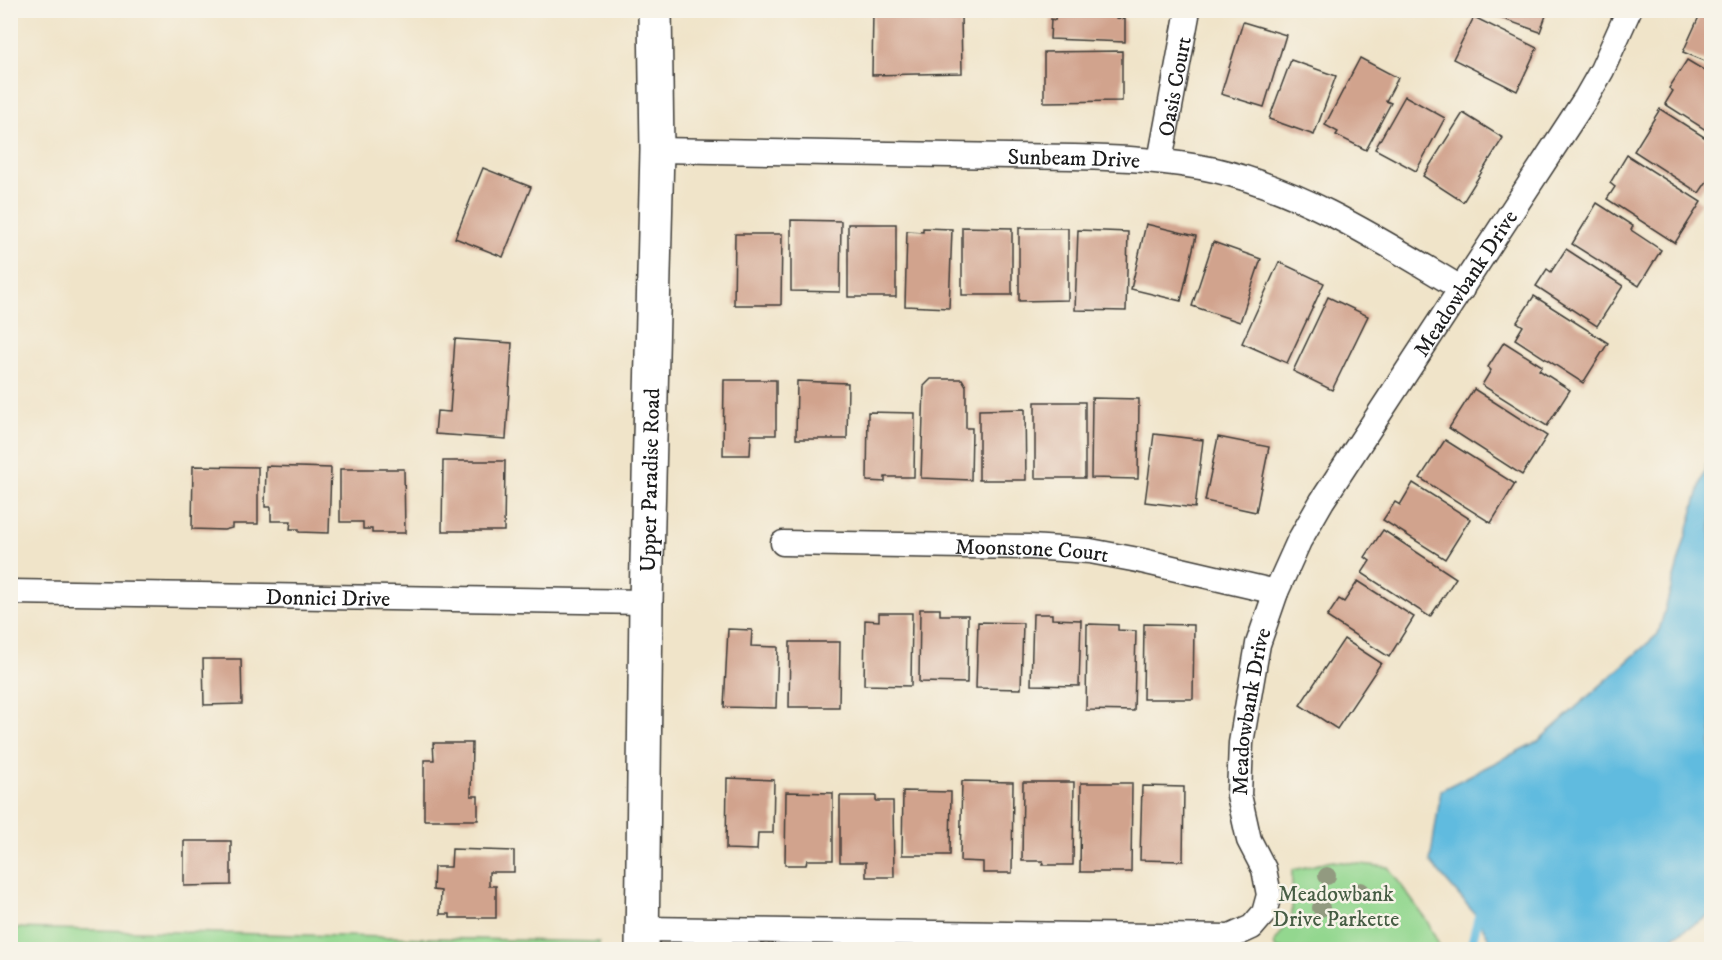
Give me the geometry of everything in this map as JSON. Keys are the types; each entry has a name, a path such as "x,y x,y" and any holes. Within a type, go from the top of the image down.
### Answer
{"main road":[{"name":"Upper Paradise Road","path":"643,939 646,602 657,150 655,10"}],"street":[{"name":"Oasis Court","path":"1160,161 1188,10"},
{"name":"Meadowbank Drive","path":"643,939 1025,942 1230,937 1252,927 1264,913 1269,896 1264,869 1249,840 1239,795 1240,743 1258,644 1276,592 1299,541 1322,501 1586,98 1602,70 1629,10"},
{"name":"Sunbeam Drive","path":"657,150 1074,157 1160,161 1215,170 1290,194 1361,229 1462,289"},
{"name":"Moonstone Court","path":"783,543 1029,547 1090,551 1276,592"},
{"name":"Donnici Drive","path":"10,592 646,602"}],"green space":[{"name":"Meadowbank Drive Parkette","path":"1332,861 1388,867 1427,921 1441,949 1276,949 1274,943 1292,916 1292,870"},
{"path":"11,928 599,942 599,950 11,950"}],"water":[{"path":"1711,458 1711,915 1676,935 1663,949 1495,949 1475,914 1430,862 1441,790 1538,741 1658,634 1706,465"}],"building":[{"path":"873,10 968,10 968,14 961,14 962,73 872,75"},
{"path":"1056,10 1116,10 1116,18 1125,19 1125,42 1050,39 1051,19 1055,20"},
{"path":"1478,10 1548,10 1540,32"},
{"path":"1702,10 1712,10 1712,64 1683,52"},
{"path":"1474,17 1537,48 1517,91 1453,59"},
{"path":"1243,22 1286,35 1264,107 1221,94"},
{"path":"1122,51 1122,101 1044,102 1044,52"},
{"path":"1360,58 1398,78 1386,101 1391,103 1366,150 1336,135 1338,132 1325,125"},
{"path":"1291,60 1336,76 1314,135 1269,119"},
{"path":"1687,60 1712,75 1712,134 1665,104 1673,91 1669,88"},
{"path":"1405,96 1445,118 1416,171 1375,149"},
{"path":"1660,109 1712,142 1712,174 1699,193 1634,151"},
{"path":"1463,113 1503,138 1463,202 1423,176"},
{"path":"1627,155 1701,202 1675,243 1607,199 1615,187 1610,183"},
{"path":"483,168 531,187 503,257 455,238"},
{"path":"1597,203 1633,226 1631,230 1661,250 1639,286 1572,244"},
{"path":"791,220 841,221 840,292 791,291"},
{"path":"848,224 896,224 896,297 848,297"},
{"path":"1146,224 1196,236 1181,301 1131,289"},
{"path":"962,227 1012,228 1012,295 962,295"},
{"path":"923,228 952,229 949,308 905,306 907,231 923,232"},
{"path":"1019,228 1068,228 1068,300 1019,301"},
{"path":"1078,230 1128,232 1126,311 1075,310"},
{"path":"735,234 782,234 781,305 734,305"},
{"path":"1213,242 1261,259 1240,322 1192,306"},
{"path":"1566,249 1623,286 1597,326 1536,286 1547,269 1551,272"},
{"path":"1279,262 1324,283 1287,363 1242,343"},
{"path":"1534,296 1608,343 1583,383 1515,339 1523,326 1517,322"},
{"path":"1328,297 1368,316 1332,390 1293,371"},
{"path":"455,339 512,343 506,439 435,434 437,411 450,412"},
{"path":"1504,342 1542,366 1539,370 1570,390 1547,426 1482,385 1491,370 1488,367"},
{"path":"931,379 962,379 966,386 966,428 972,428 971,480 921,478 924,386"},
{"path":"724,380 776,380 776,435 751,435 750,455 723,455"},
{"path":"797,381 848,383 847,439 796,439"},
{"path":"1474,389 1547,436 1522,475 1449,428"},
{"path":"1092,398 1139,399 1138,479 1091,478"},
{"path":"1035,402 1085,402 1085,478 1035,478"},
{"path":"1025,409 1026,480 979,480 979,410"},
{"path":"868,412 915,413 914,477 885,477 885,482 867,481"},
{"path":"1154,434 1203,440 1195,508 1145,502"},
{"path":"1218,437 1269,447 1256,512 1205,501"},
{"path":"1445,440 1515,484 1491,523 1420,478"},
{"path":"443,461 505,461 504,531 442,531"},
{"path":"193,466 258,467 258,524 232,524 232,528 224,530 192,529"},
{"path":"266,466 331,468 329,533 299,532 299,529 290,529 291,521 271,521 271,507 265,507"},
{"path":"340,469 404,469 405,533 372,533 372,529 363,529 363,522 340,522"},
{"path":"1413,483 1470,519 1445,559 1383,520 1395,502 1400,505"},
{"path":"1383,530 1456,578 1430,617 1362,573 1370,561 1365,557"},
{"path":"1358,581 1414,617 1389,657 1327,617 1339,599 1344,602"},
{"path":"920,609 940,609 940,615 968,615 967,683 919,682"},
{"path":"879,613 912,613 911,686 864,685 865,620 879,621"},
{"path":"1033,614 1052,614 1052,619 1081,620 1079,686 1031,685"},
{"path":"978,622 1023,623 1021,689 976,688"},
{"path":"1087,624 1118,625 1118,630 1136,631 1134,711 1086,710"},
{"path":"1144,624 1194,625 1193,699 1143,699"},
{"path":"728,629 752,630 751,646 778,647 776,708 724,707"},
{"path":"1344,639 1381,663 1337,729 1300,705"},
{"path":"790,642 840,642 839,707 789,707"},
{"path":"203,659 241,659 242,704 204,705"},
{"path":"433,743 472,743 471,796 478,796 478,820 424,820 424,760 434,760"},
{"path":"727,778 774,780 773,833 758,833 757,850 726,849"},
{"path":"962,781 1013,782 1012,873 983,873 983,862 960,861"},
{"path":"1023,782 1074,782 1073,865 1042,865 1043,861 1022,861"},
{"path":"1081,783 1132,783 1131,872 1080,872"},
{"path":"1142,786 1184,787 1183,861 1140,860"},
{"path":"903,791 951,792 950,855 902,855"},
{"path":"786,792 833,793 833,860 807,860 806,865 785,865"},
{"path":"840,796 876,796 876,801 893,801 894,877 866,877 866,862 840,862"},
{"path":"184,841 231,841 231,885 184,886"},
{"path":"452,849 514,851 514,872 489,872 489,886 496,886 496,918 450,918 450,914 440,914 441,891 433,890 434,867 451,867"}],"waterway":[{"path":"1470,950 1481,907"}]}
